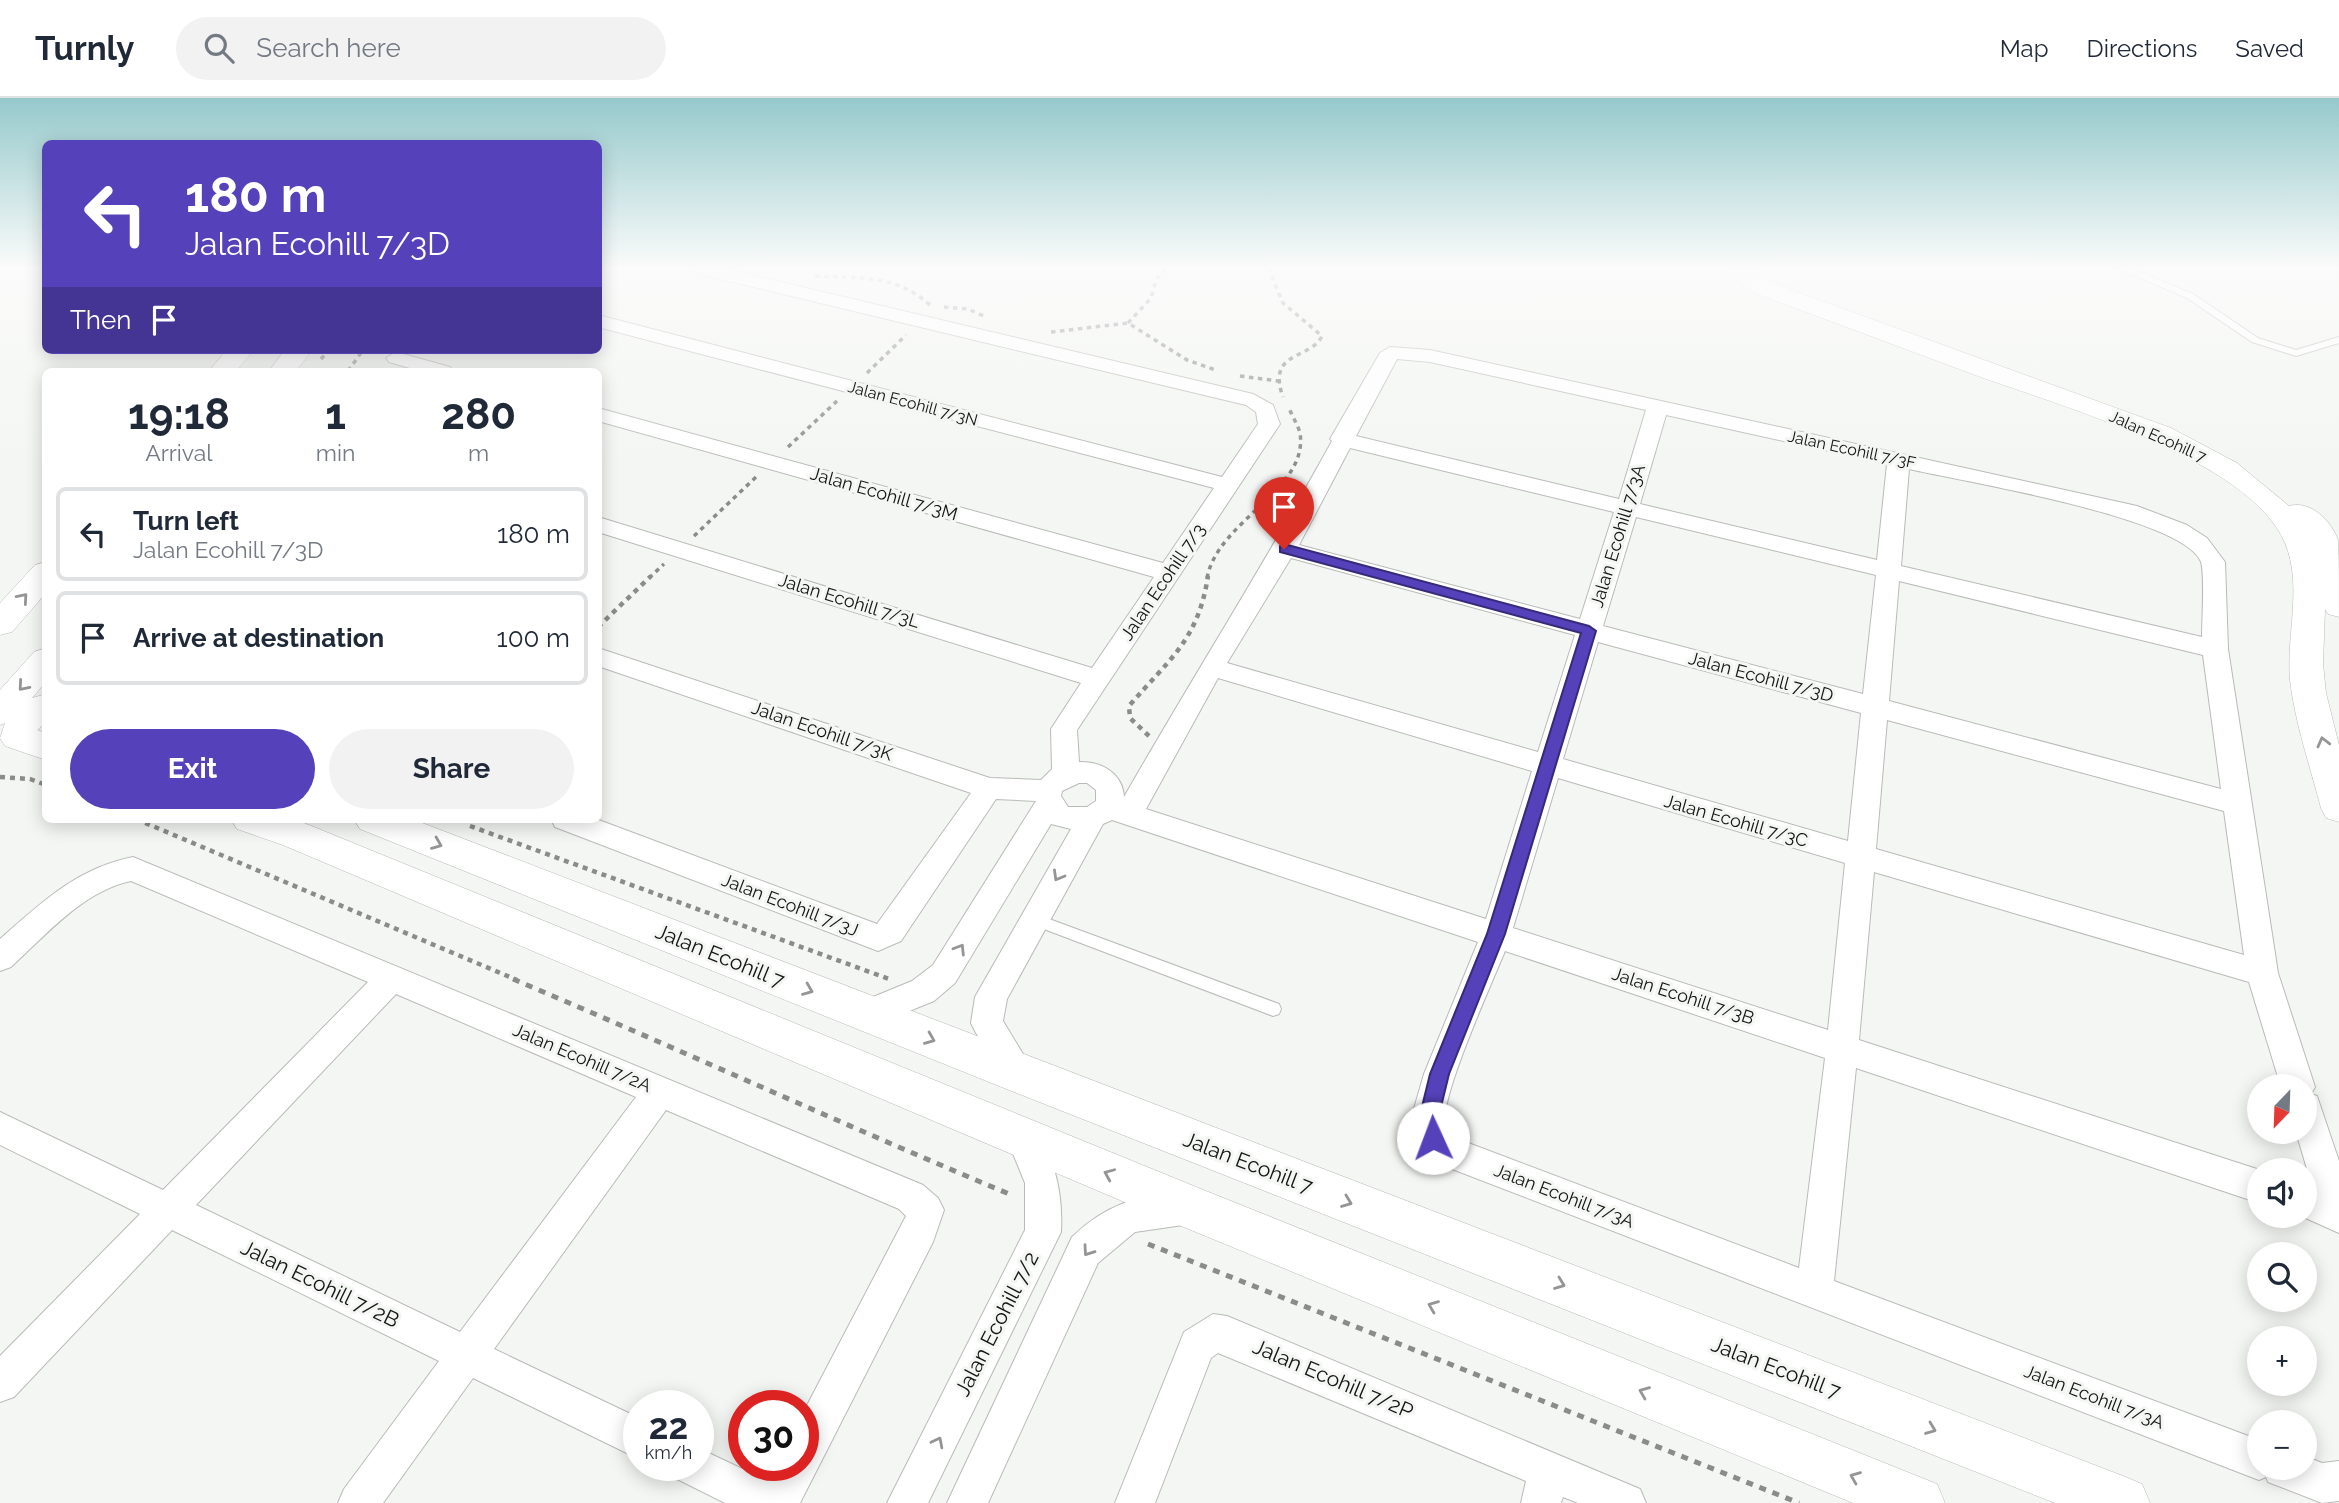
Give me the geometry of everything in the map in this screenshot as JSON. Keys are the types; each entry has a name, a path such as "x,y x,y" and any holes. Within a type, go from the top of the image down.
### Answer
{"street":[{"name":"Jalan Ecohill 7/3N","path":"646,334 1228,485"},
{"name":"Jalan Ecohill 7/3","path":"974,334 1253,400 1266,409 1269,424 1064,729 1055,789"},
{"name":"Jalan Ecohill 7","path":"1887,334 2161,434 2215,461 2266,499 2298,534 2308,566 2307,679 2339,808"},
{"path":"1916,334 2222,449 2288,501 2318,531 2334,558 2339,606"},
{"name":"Jalan Ecohill 7/3F","path":"1341,439 1390,353 1430,356 2137,513 2179,530 2199,543 2213,562 2215,649 2262,973 2294,1074"},
{"path":"225,368 237,354"},
{"path":"284,368 296,354"},
{"path":"395,360 430,368"},
{"name":"Jalan Ecohill 7/3A","path":"1658,407 1496,934 1440,1074 1428,1119 1433,1138 1451,1153 2247,1455"},
{"name":"Jalan Ecohill 7/3M","path":"602,415 1169,573"},
{"path":"1019,1074 987,1023 991,997 1033,919 1211,667 1284,549 1341,439 2215,649"},
{"path":"1815,1292 1842,1048 1899,458"},
{"name":"Jalan Ecohill 7/3L","path":"602,525 1098,679"},
{"name":"Jalan Ecohill 7/3D","path":"1284,549 2238,804"},
{"path":"0,624 42,577"},
{"name":"Jalan Ecohill 7/3K","path":"602,658 989,788 1021,791 1055,789"},
{"path":"0,712 42,665"},
{"name":"Jalan Ecohill 7/3C","path":"1211,667 2262,973"},
{"path":"42,708 30,715 19,727 17,737 42,747"},
{"path":"0,757 42,750"},
{"path":"867,1014 923,991 944,974 1055,789 1086,772 1103,779 1111,792 1110,812"},
{"name":"Jalan Ecohill 7/3J","path":"576,823 878,938 890,932 989,788"},
{"path":"1055,789 1058,815 1066,818 1110,812"},
{"name":"Jalan Ecohill 7/3B","path":"1110,812 1496,934 2247,1181"},
{"path":"261,823 1190,1208 1918,1503"},
{"name":"Jalan Ecohill 7","path":"383,823 1019,1074 2123,1503"},
{"name":"Jalan Ecohill 7/2A","path":"0,958 91,881 114,870 133,869 911,1198 926,1210 920,1230 819,1423"},
{"path":"0,1383 392,978"},
{"path":"358,1503 660,1091"},
{"name":"Jalan Ecohill 7/2B","path":"0,1128 623,1431"},
{"name":"Jalan Ecohill 7/2","path":"907,1503 1043,1231 1045,1209 1041,1170 1024,1139"},
{"path":"2317,1144 2339,1214"},
{"path":"2317,1205 2339,1214"},
{"path":"967,1503 1086,1250 1109,1226 1139,1211 1190,1208"},
{"name":"Jalan Ecohill 7/2P","path":"1135,1503 1197,1345 1213,1333 1227,1335 1545,1487 1626,1503"},
{"path":"714,1476 769,1503"},
{"path":"778,1503 790,1481"}],"lane":[{"path":"2245,334 2255,340 2296,353 2339,340"},
{"path":"1033,919 1273,1009"}],"path":[{"path":"1145,334 1187,360 1209,369 1278,381"},
{"path":"0,777 30,779 42,784"},
{"path":"145,823 703,1059 827,1118 1045,1209"},
{"path":"464,824 923,991"}],"route":[{"path":"1284,549 1589,631 1496,934 1440,1074 1428,1119 1433,1138"}]}
